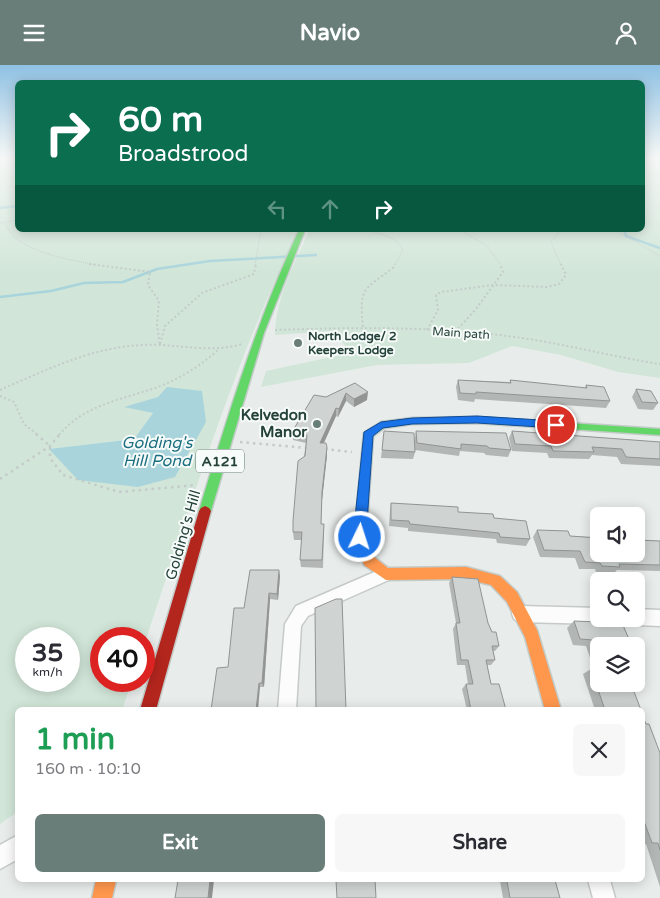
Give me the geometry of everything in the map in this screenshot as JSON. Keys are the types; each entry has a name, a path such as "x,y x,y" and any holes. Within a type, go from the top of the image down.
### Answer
{"main road":[{"name":"Golding's Hill","path":"149,707 258,334 278,280 301,232"},
{"path":"551,707 532,635 512,597 495,580 466,573 386,574 369,561 360,537 368,435 381,425 412,421 477,419 660,433"},
{"path":"102,898 106,882"}],"street":[{"path":"287,707 293,623 302,611 386,574"},
{"path":"520,614 590,616"},
{"path":"645,617 660,617"},
{"path":"0,858 15,848"},
{"path":"600,882 604,898"}],"path":[{"path":"0,223 15,220"},
{"path":"4,222 15,237 56,257 119,269 150,272 151,276 148,285 159,301 157,325 160,346"},
{"path":"160,346 165,326 202,293 254,275 262,232"},
{"path":"363,327 360,300 366,288 393,268 403,250 401,244 395,240 373,232"},
{"path":"455,332 476,309 503,271 502,266 481,240 465,232"},
{"path":"427,330 438,309 436,295 441,292 459,288 493,285 547,287 559,284 566,275 564,268 551,248 551,242 559,232"},
{"path":"617,232 622,237 637,242 645,251 660,256"},
{"name":"Main path","path":"219,349 239,345 258,334 363,327 455,332 541,341 616,359 660,364"},
{"path":"0,390 95,353 142,345 219,349"},
{"path":"0,479 50,446 66,427 96,406 157,387 196,369 219,349"},
{"path":"0,396 14,402 18,417 24,425 42,436 50,446 50,458 63,475 119,492 213,483"},
{"path":"227,441 366,453"}],"green space":[{"path":"0,196 15,196 15,232 298,232 275,280 233,383 196,487 150,627 90,627 90,692 128,692 123,707 15,707 15,813 0,824","holes":["158,397 138,487 50,449 134,439 153,413 126,407"]},
{"path":"645,196 660,196 660,378 618,372 561,355 512,346 469,363 377,365 261,387 266,371 350,353 334,331 275,335 278,307 292,268 308,232 645,232"}],"water":[{"name":"Golding's Hill Pond","path":"167,387 202,391 206,422 175,477 138,487 78,480 49,449 134,439 153,413 124,407 158,397"}],"building":[{"path":"458,380 511,383 510,380 587,388 586,385 604,387 610,401 476,392 476,394 460,393"},
{"path":"355,383 368,392 354,399 346,393 339,409 336,408 320,443 326,443 327,447 322,492 321,524 324,524 322,560 300,560 302,532 293,532 293,521 298,461 305,456 307,435 292,432 314,395 326,397"},
{"path":"636,389 651,391 658,403 642,402"},
{"path":"384,431 414,433 415,452 382,450"},
{"path":"416,431 506,433 511,450 461,444 461,449 417,443"},
{"path":"512,431 660,442 660,459 626,457 622,449 592,447 594,452 553,451 551,446 515,444"},
{"path":"391,503 458,507 458,512 493,514 494,518 526,521 530,539 500,537 499,533 410,524 409,521 391,520"},
{"path":"537,530 568,531 570,536 590,537 590,562 645,562 645,540 660,541 660,565 619,564 620,567 602,566 600,563 585,562 580,551 544,550"},
{"path":"250,570 279,570 277,594 269,593 262,683 259,683 256,707 211,707 217,668 228,667 234,608 244,608"},
{"path":"452,577 478,579 488,623 492,632 496,632 499,646 492,646 495,660 486,660 491,684 499,684 505,707 470,707 466,684 473,684 468,660 461,660 456,623 460,623"},
{"path":"336,599 342,599 346,707 316,707 315,608"},
{"path":"574,621 590,622 590,627 624,627 628,637 590,637 590,640 580,639"},
{"path":"599,692 634,692 640,707 604,707"},
{"path":"645,722 649,724 660,753 660,850 658,843 652,843 645,824"},
{"path":"178,882 210,882 208,898 175,898"},
{"path":"336,882 375,882 376,898 337,898"},
{"path":"507,882 556,882 560,898 510,898"}],"waterway":[{"path":"0,208 15,206"},
{"path":"625,232 626,236 660,248"},
{"path":"0,297 51,291 84,283 123,282 157,269 210,261 316,255"}],"traffic: fast":[{"path":"205,511 260,333 301,232"},
{"path":"364,548 360,538 368,435 381,425 412,421 477,420 660,432"}],"traffic: slow":[{"path":"364,548 369,561 386,574 466,573 495,580 512,597 532,635 552,707"},
{"path":"102,898 106,882"}],"traffic: jam":[{"path":"149,707 205,511"}],"place":[{"name":"North Lodge/ 2 Keepers Lodge","path":"298,343"},
{"name":"Kelvedon Manor","path":"317,424"}],"route":[{"path":"360,537 368,435 381,425 412,421 477,419 556,425"}]}
